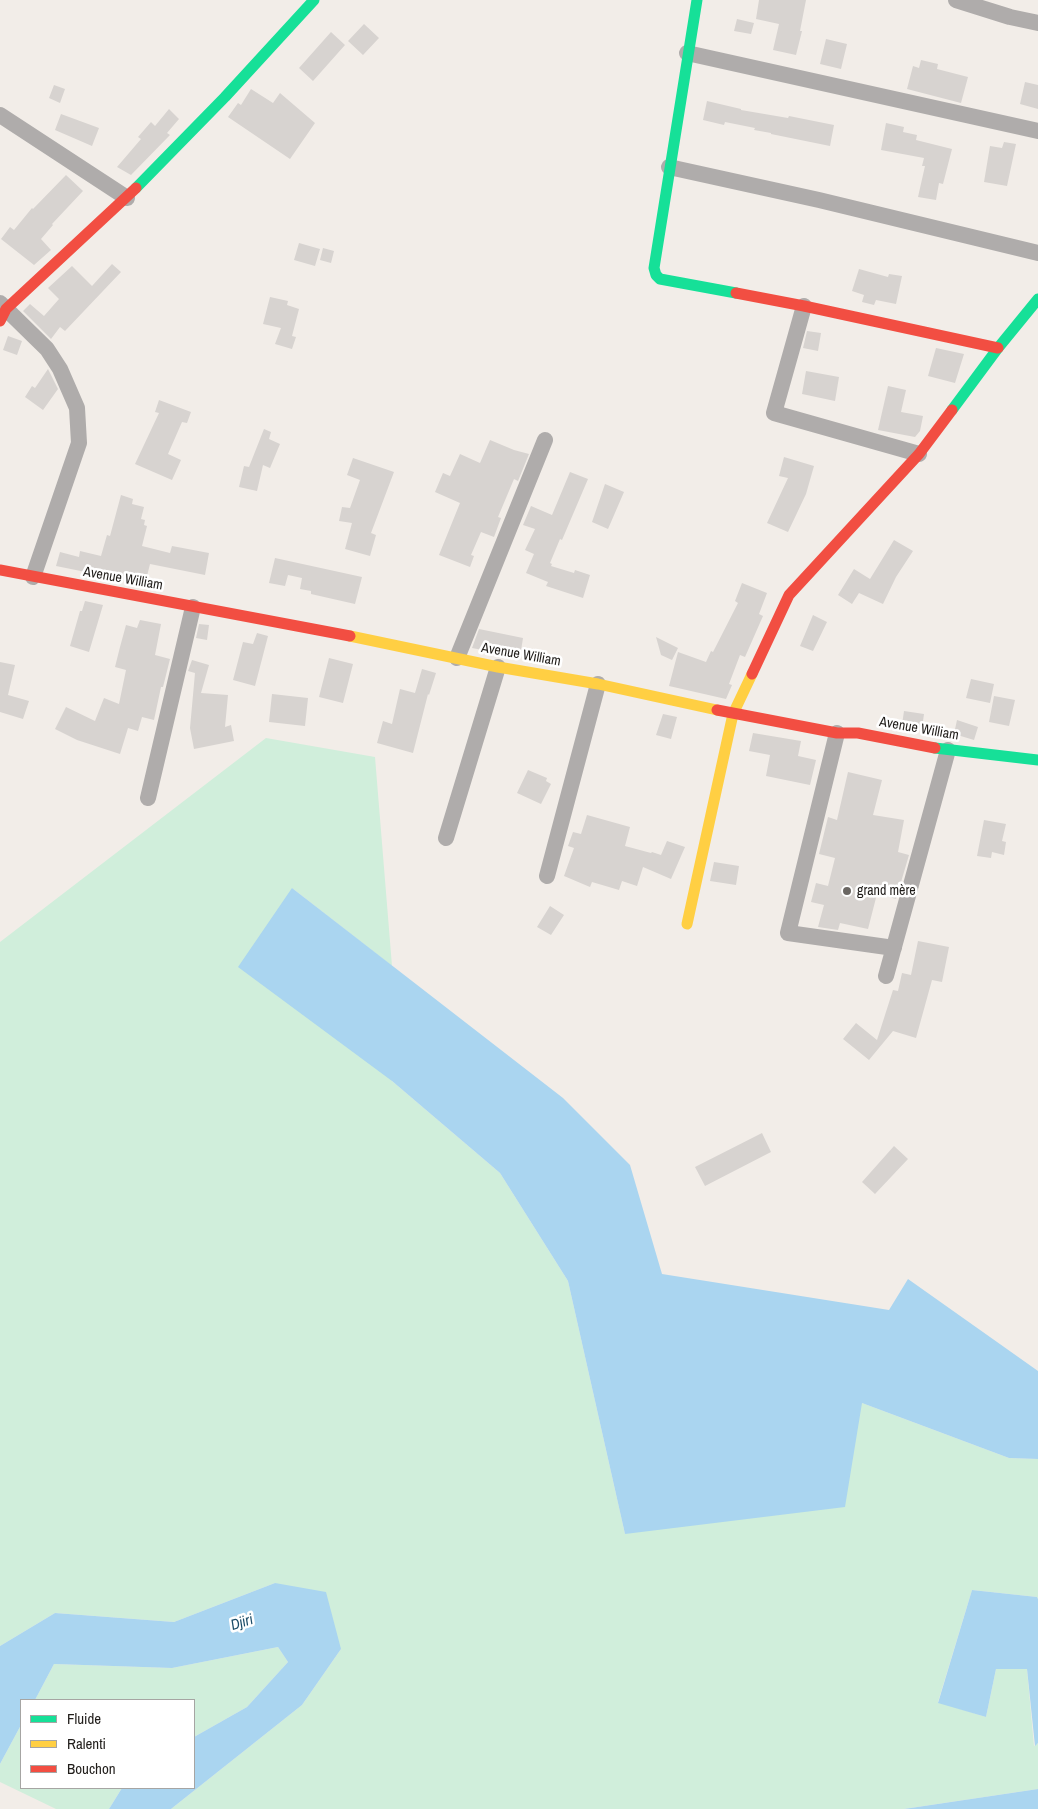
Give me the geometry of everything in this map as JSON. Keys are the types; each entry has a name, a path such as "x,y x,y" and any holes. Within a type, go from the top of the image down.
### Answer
{"street":[{"path":"33,578 79,443 78,408 60,369 47,349 2,311 127,198 225,97 314,0"},
{"path":"697,0 669,167 654,268 656,275 660,279 804,306 998,348"},
{"path":"956,0 1010,17 1038,23"},
{"path":"687,52 1038,131"},
{"path":"0,114 127,198"},
{"path":"669,167 819,200 1038,253"},
{"path":"687,924 733,714 789,595 919,454 998,348 1038,299"},
{"path":"804,306 774,413 919,454"},
{"path":"457,658 545,440"},
{"name":"Avenue William","path":"0,570 33,578 193,607 498,667 598,684 733,714 837,733 858,733 948,750 1038,760"},
{"path":"148,798 193,607"},
{"path":"446,838 498,667"},
{"path":"547,876 598,684"},
{"path":"837,733 788,933 894,948"},
{"path":"886,976 948,750"}],"green space":[{"path":"266,738 375,757 392,966 292,888 392,1081 500,1173 568,1281 625,1534 862,1403 1009,1458 1038,1459 1038,1599 1037,1597 972,1590 938,1702 986,1717 996,1669 1027,1669 1034,1746 1038,1743 1038,1789 904,1809 171,1809 302,1705 341,1649 275,1583 174,1622 55,1613 0,1646 0,942"},
{"path":"278,1647 288,1662 247,1707 195,1736 195,1699 36,1699 54,1664 172,1668"},
{"path":"20,1727 20,1789 121,1789 109,1809 56,1809 0,1782 0,1764"}],"water":[{"path":"292,888 563,1098 630,1165 662,1274 889,1310 908,1279 1038,1371 1038,1459 1009,1458 862,1403 845,1507 625,1534 568,1281 500,1173 392,1081 238,967"},
{"name":"Djiri","path":"275,1583 326,1592 341,1649 302,1705 171,1809 109,1809 121,1789 195,1789 195,1736 247,1707 288,1662 278,1647 172,1668 54,1664 36,1699 20,1699 20,1727 0,1764 0,1646 55,1613 174,1622"},
{"path":"972,1590 1037,1597 1038,1599 1038,1743 1035,1746 1027,1669 996,1669 986,1717 938,1703"},
{"path":"1038,1789 1038,1809 904,1809"}],"building":[{"path":"759,0 806,0 800,31 802,31 796,55 773,50 779,24 756,19"},
{"path":"737,19 754,23 751,34 734,31"},
{"path":"364,24 379,38 363,55 348,41"},
{"path":"331,32 345,45 313,81 299,68"},
{"path":"826,39 847,44 841,69 820,64"},
{"path":"921,60 938,64 937,69 968,77 961,103 907,89 913,66 919,68"},
{"path":"1025,82 1038,85 1038,109 1020,104"},
{"path":"54,85 65,89 60,103 49,98"},
{"path":"251,89 273,103 280,93 315,123 290,159 228,117 238,103 241,105"},
{"path":"707,101 741,110 788,118 789,116 834,125 830,146 754,130 755,128 725,122 724,125 703,120"},
{"path":"169,109 179,119 167,133 170,135 131,175 117,167 141,139 138,137 151,122 155,126"},
{"path":"61,114 99,128 92,146 55,130"},
{"path":"886,123 904,127 903,132 917,135 916,140 952,149 943,184 939,183 936,200 918,197 925,166 922,166 924,158 881,150"},
{"path":"1004,142 1016,144 1007,186 984,182 990,146 1002,148"},
{"path":"66,175 83,191 52,224 41,239 51,250 34,265 1,239 10,227 14,230 32,208"},
{"path":"299,243 320,249 315,266 294,260"},
{"path":"323,248 334,251 331,263 320,260"},
{"path":"112,264 121,272 65,331 60,327 51,339 23,311 30,304 44,316 59,299 48,288 72,266 92,286"},
{"path":"859,269 888,277 889,274 902,276 896,304 876,300 874,305 862,302 864,295 852,291"},
{"path":"270,297 288,301 287,305 299,309 292,336 296,337 292,349 275,344 281,328 263,324"},
{"path":"807,331 821,333 818,351 803,348"},
{"path":"8,336 22,341 17,355 3,350"},
{"path":"936,348 964,354 955,383 928,376"},
{"path":"48,369 58,389 43,410 25,397 32,386 35,388"},
{"path":"806,371 839,377 835,401 802,394"},
{"path":"888,386 906,390 901,412 923,416 920,431 915,437 878,430"},
{"path":"159,400 191,412 187,423 182,422 168,454 181,460 172,480 135,464 159,413 155,412"},
{"path":"264,429 271,432 269,439 280,444 270,468 263,465 257,491 239,487 244,466 249,467"},
{"path":"490,440 529,454 518,481 514,479 498,517 501,518 494,537 481,532 471,555 474,556 470,567 439,555 460,503 435,492 443,473 450,476 460,454 480,463"},
{"path":"784,457 814,466 806,494 788,532 767,523 788,478 779,476"},
{"path":"353,458 394,472 371,533 376,535 370,556 345,549 352,523 339,521 342,507 350,508 360,480 347,475"},
{"path":"570,472 588,479 550,563 552,564 551,566 574,573 575,570 590,575 583,598 546,586 548,582 526,573 534,554 525,550 535,529 523,525 531,506 552,515"},
{"path":"605,484 624,492 608,529 592,522"},
{"path":"121,495 133,499 132,504 144,507 141,519 145,520 144,525 147,526 142,546 170,553 172,546 209,553 205,575 150,564 145,584 56,566 60,552 79,557 80,551 101,556 107,535 110,536"},
{"path":"894,540 913,551 896,577 883,604 859,593 852,604 838,595 854,569 870,579"},
{"path":"275,558 362,577 355,604 311,594 311,591 300,589 302,578 288,575 285,586 269,583"},
{"path":"742,583 767,593 759,614 763,616 745,657 740,655 729,684 732,685 726,699 669,686 678,652 706,662 738,603 735,601"},
{"path":"85,601 103,605 89,652 70,646 80,611 82,611"},
{"path":"813,615 827,622 813,651 800,646"},
{"path":"140,620 161,624 155,655 170,659 163,687 161,687 154,720 142,717 138,731 128,728 120,754 77,740 55,729 66,707 95,721 104,698 119,704 126,670 115,667 126,625 137,628"},
{"path":"199,624 209,625 207,640 196,638"},
{"path":"479,629 523,638 520,657 472,648"},
{"path":"257,633 268,636 255,686 233,680 243,642 253,644"},
{"path":"656,637 678,648 672,660 661,655"},
{"path":"329,658 353,664 343,703 319,697"},
{"path":"192,660 209,665 201,693 228,695 225,727 231,725 234,741 194,749 190,728 195,673 188,671"},
{"path":"0,662 15,665 8,695 29,701 23,719 0,712"},
{"path":"422,669 436,673 428,694 413,753 377,743 383,721 392,724 400,689 415,693"},
{"path":"971,679 994,684 990,703 966,698"},
{"path":"272,694 308,698 305,726 269,722"},
{"path":"994,696 1015,700 1009,726 989,722"},
{"path":"904,711 924,714 922,728 902,725"},
{"path":"663,714 677,717 671,739 656,735"},
{"path":"957,720 978,727 974,740 954,734"},
{"path":"753,733 801,741 798,756 816,760 810,785 766,776 770,755 749,751"},
{"path":"528,770 547,778 546,781 551,784 541,804 517,793"},
{"path":"848,772 882,780 873,815 904,820 898,852 909,855 896,899 877,894 868,929 840,923 838,930 818,927 824,905 811,902 816,883 828,886 835,858 819,854 828,817 837,820"},
{"path":"587,815 630,827 625,846 661,855 667,841 685,847 671,879 643,867 637,886 622,881 619,890 592,882 590,887 564,876 574,848 568,846 573,832 581,834"},
{"path":"984,820 1006,824 1002,841 1006,842 1004,855 992,852 991,858 977,856"},
{"path":"714,862 739,866 736,885 710,881"},
{"path":"550,906 564,915 551,935 537,927"},
{"path":"918,941 949,947 942,982 932,980 916,1038 893,1031 869,1060 843,1039 856,1023 877,1040 893,990 898,991 902,973 911,975"},
{"path":"762,1133 771,1152 705,1186 695,1167"},
{"path":"894,1146 908,1159 875,1194 862,1182"}],"traffic: fast":[{"path":"136,188 225,97 314,0"},
{"path":"697,0 654,268 656,275 660,279 736,293"},
{"path":"952,410 998,348 1038,299"},
{"path":"935,748 1038,760"}],"traffic: slow":[{"path":"350,636 498,667 598,684 717,710"},
{"path":"687,924 733,714 752,674"}],"traffic: jam":[{"path":"0,321 6,309 136,188"},
{"path":"736,293 998,348"},
{"path":"752,674 789,595 919,454 952,410"},
{"path":"0,570 350,636"},
{"path":"717,710 837,733 858,733 935,748"}],"place":[{"name":"grand mère","path":"847,891"}]}
